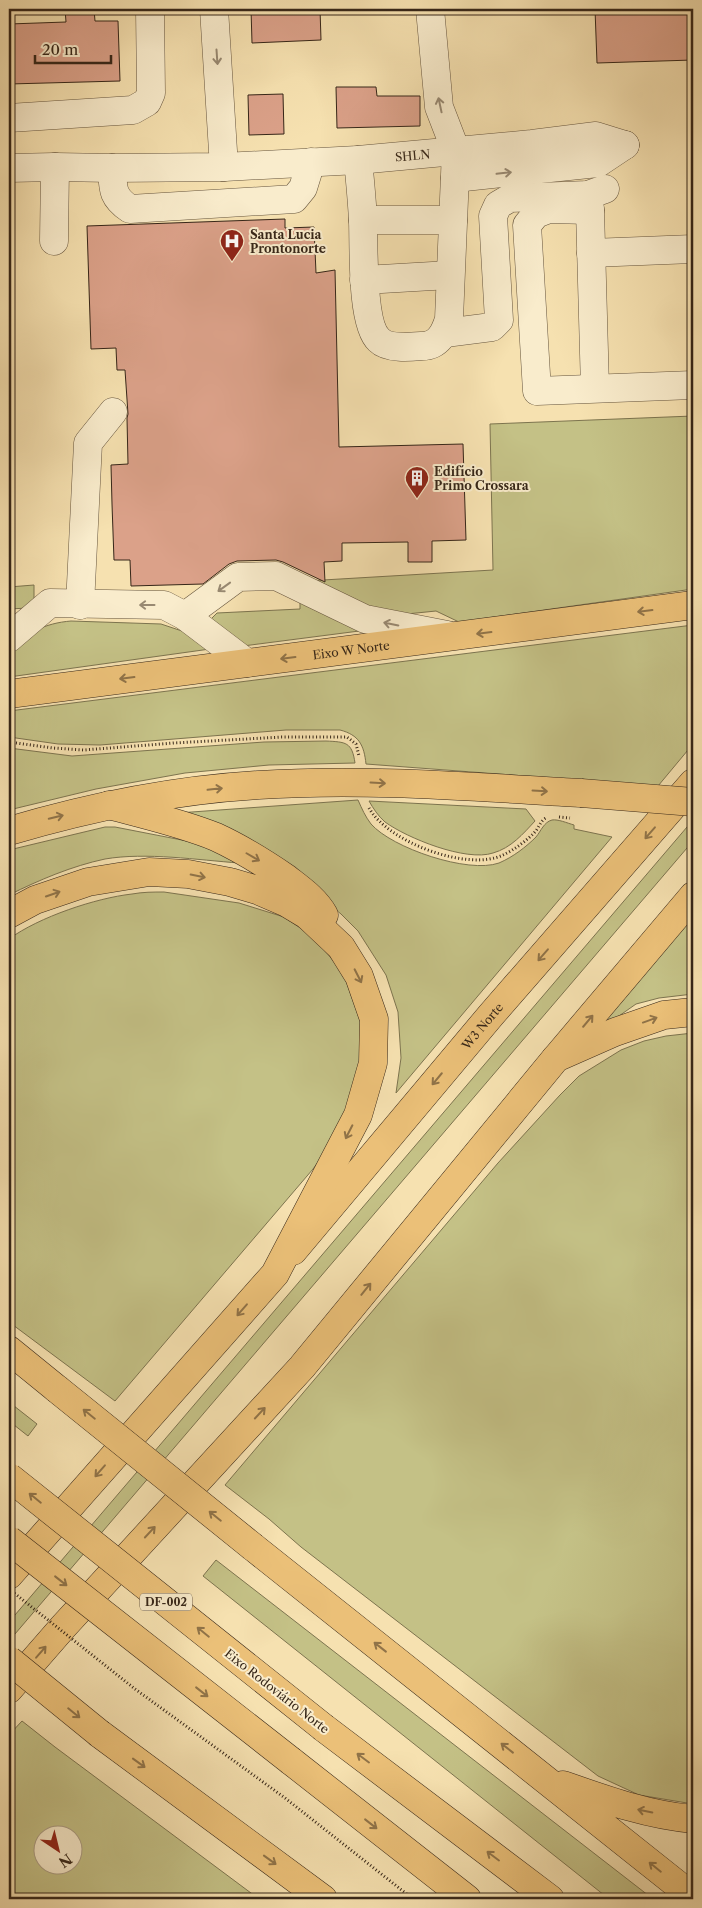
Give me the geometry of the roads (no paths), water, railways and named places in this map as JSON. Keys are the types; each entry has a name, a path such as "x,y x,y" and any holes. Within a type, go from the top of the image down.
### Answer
{"main road":[{"name":"Eixo W Norte","path":"9,694 693,605"},
{"path":"9,831 109,805 178,792 258,785 363,782 581,793 693,802"},
{"name":"W3 Norte","path":"275,1274 490,1015 693,783"},
{"path":"9,1575 275,1274 358,1115 372,1063 374,1019 359,976 318,906 300,888 255,858 218,838 185,826 109,805"},
{"path":"9,914 35,900 88,882 149,872 188,874 230,882 257,890 287,903 307,916 341,947"},
{"path":"9,1689 63,1626 302,1367 556,1058 693,896"},
{"path":"556,1058 615,1032 664,1014 693,1012"},
{"path":"9,1350 693,1898"},
{"name":"Eixo Rodoviário Norte","path":"9,1477 324,1728 550,1899"},
{"path":"9,1540 468,1899"},
{"path":"9,1660 100,1734 323,1899"},
{"path":"545,1778 632,1808 693,1819"}],"street":[{"path":"9,118 133,110 147,102 151,93 150,9"},
{"path":"214,9 224,167"},
{"path":"358,160 363,220 364,280 371,329 377,338 386,345 425,346 436,342 445,333 449,319 456,151 439,107 424,15"},
{"name":"SHLN","path":"9,168 224,167 358,160 596,136 598,163 455,178"},
{"path":"112,168 113,192 120,202 130,209 294,199 303,188 311,162"},
{"path":"54,240 55,167"},
{"path":"445,333 492,327 499,320 493,216 498,206 510,198 594,198"},
{"path":"594,198 591,253 595,388"},
{"path":"594,198 536,214 527,225 537,391 693,385"},
{"path":"363,220 454,220"},
{"path":"591,253 693,249"},
{"path":"364,280 450,274"},
{"path":"80,605 88,444 113,412"},
{"path":"185,616 238,577 276,576 365,619 456,636"},
{"path":"9,638 50,603 164,605 185,616 247,663"}],"place":[{"name":"Santa Lucia Prontonorte","path":"232,262"},
{"name":"Edifício Primo Crossara","path":"417,499"}]}
